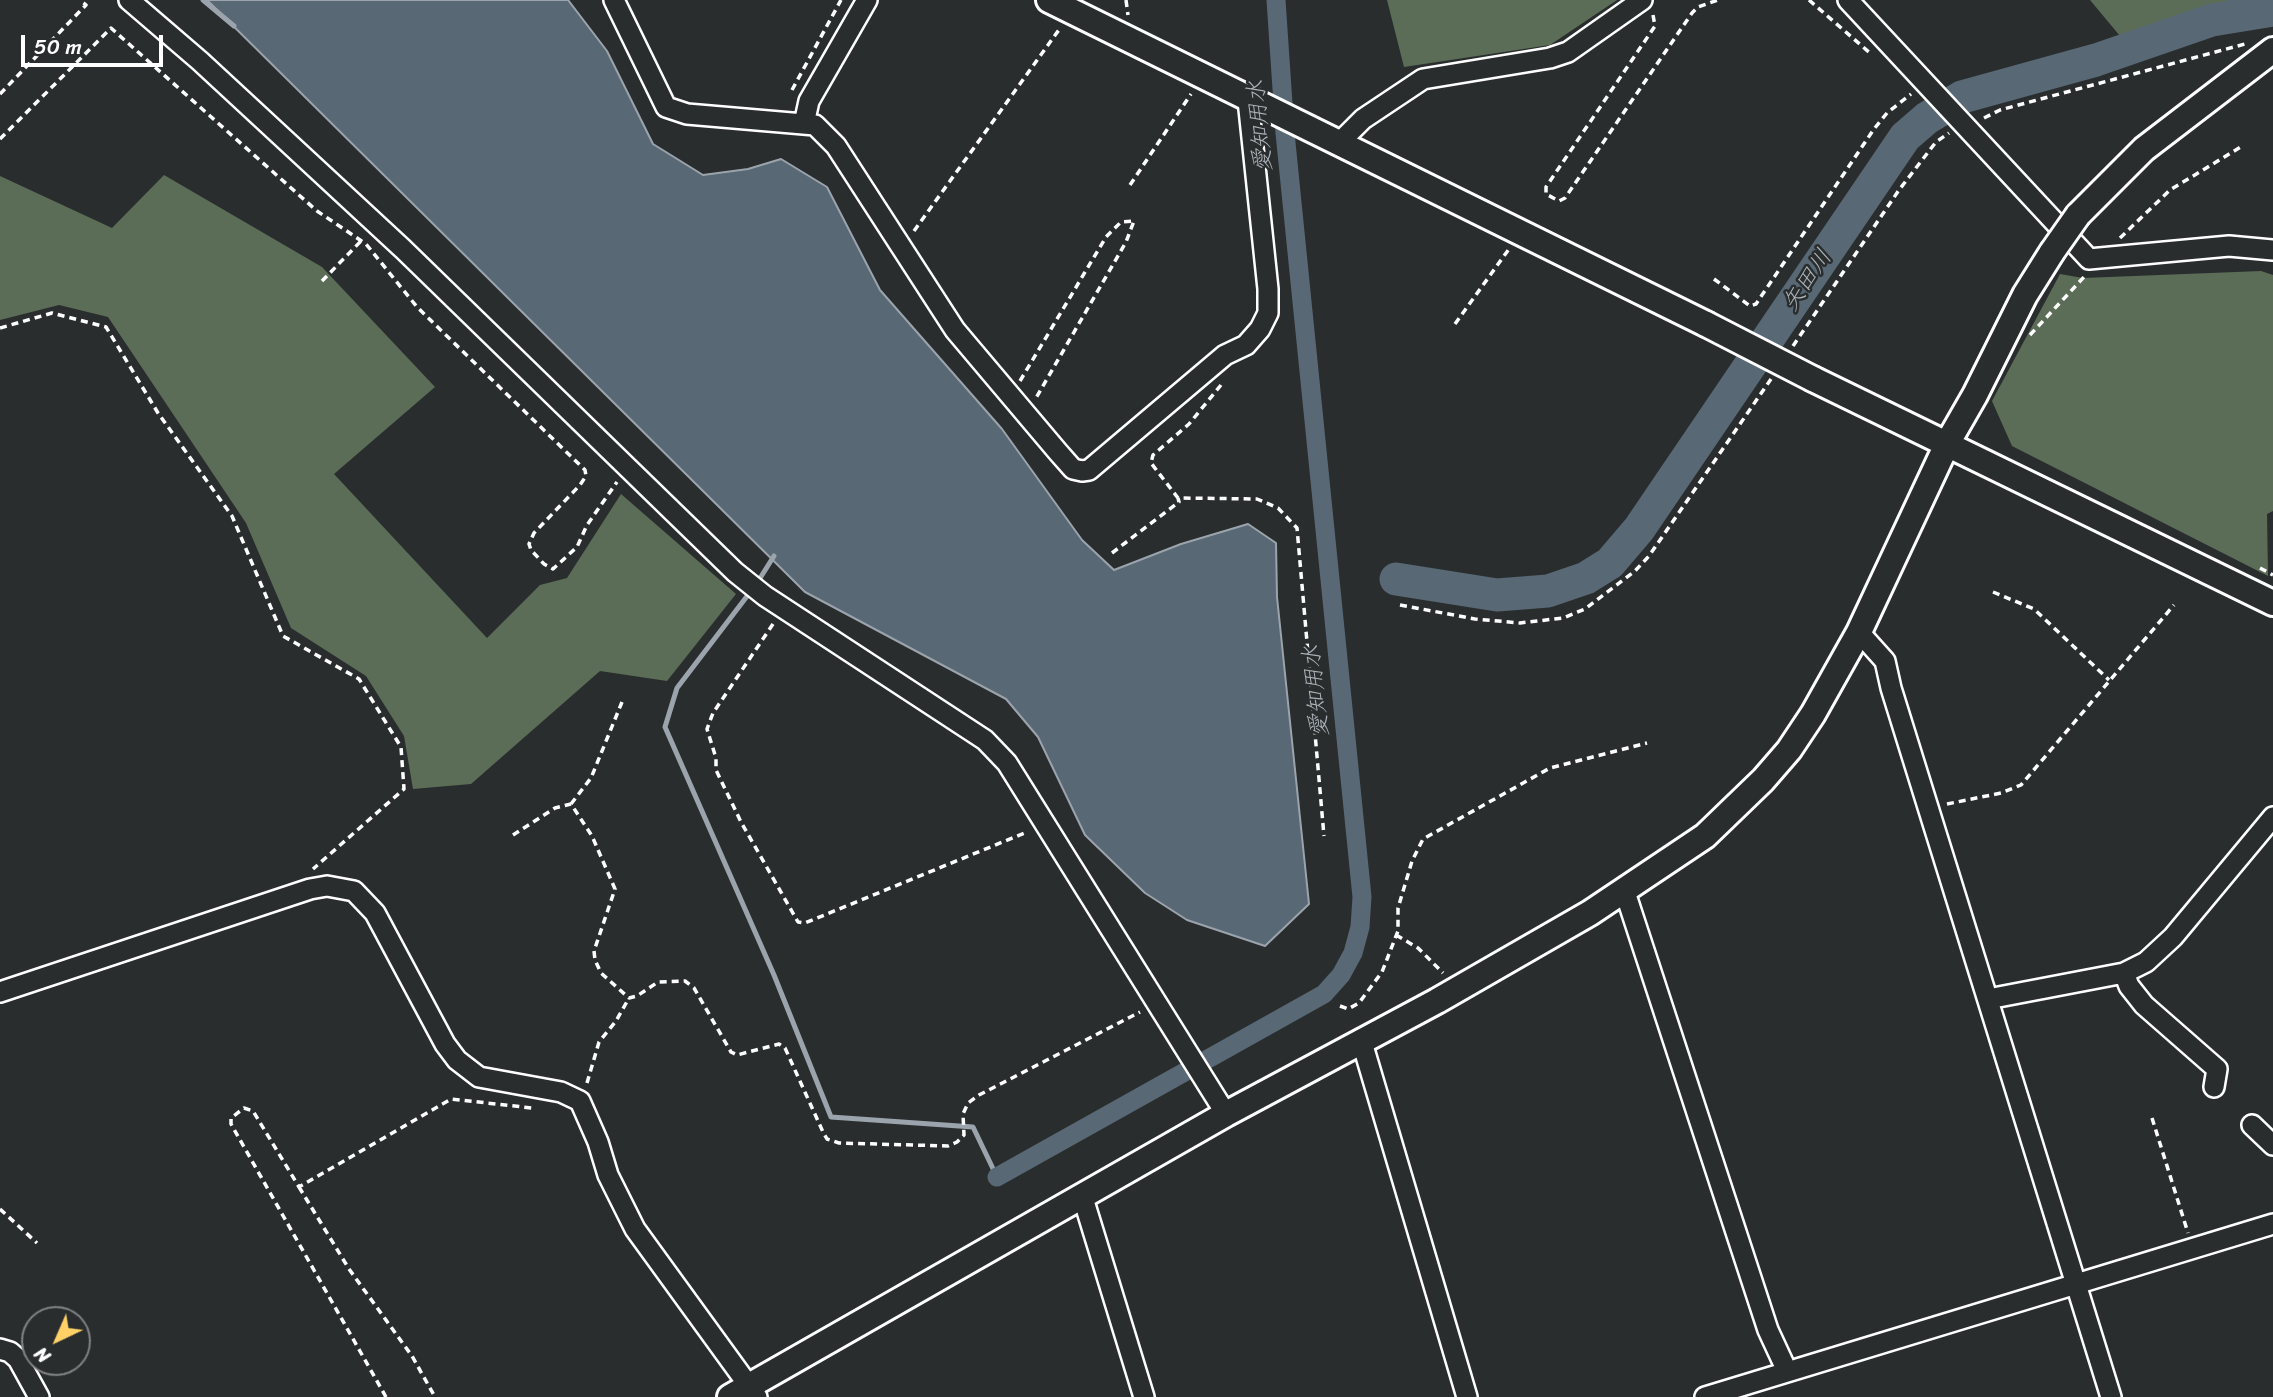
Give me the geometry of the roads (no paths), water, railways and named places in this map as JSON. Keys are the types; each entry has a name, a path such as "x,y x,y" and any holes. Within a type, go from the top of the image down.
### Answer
{"street":[{"path":"129,0 200,61 377,225 631,468 735,572 765,596 985,740 1007,763 1226,1114"},
{"path":"804,124 809,101 867,0"},
{"path":"1049,0 2273,604"},
{"path":"1848,0 2089,259 2229,247 2273,250"},
{"path":"622,3 666,107 687,114 815,125 836,146 955,330 1073,469 1089,470 1225,355 1246,345 1260,329 1268,313 1268,289 1257,103"},
{"path":"1338,144 1379,107 1423,79 1451,72 1550,58 1568,52 1647,6"},
{"path":"0,992 310,889 340,886 354,891 365,900 457,1060 479,1077 561,1093 580,1101 598,1142 608,1175 635,1229 746,1393 1226,1114 1455,990 1590,913 1705,836 1790,750 1813,714 1859,632 1948,442 2025,295 2078,215 2144,149 2273,50"},
{"path":"1859,632 1885,661 2111,1397"},
{"path":"1988,999 2124,973 2146,962 2173,937 2273,817"},
{"path":"1624,889 1768,1329 1787,1371"},
{"path":"2124,973 2129,986 2144,1005 2217,1069 2214,1087"},
{"path":"1361,1039 1467,1397"},
{"path":"2252,1125 2273,1145"},
{"path":"1083,1198 1144,1397"},
{"path":"1705,1397 2273,1224"},
{"path":"0,1349 10,1352 18,1359 39,1397"}],"water":[{"path":"207,0 568,0 607,51 653,144 703,175 748,169 781,159 827,187 880,290 1002,429 1082,540 1114,570 1181,544 1248,524 1276,543 1277,597 1309,904 1265,946 1187,920 1145,893 1085,835 1038,737 1006,699 805,592"}],"waterway":[{"path":"203,0 234,26"},
{"name":"愛知用水","path":"997,1177 1324,994 1341,975 1353,953 1360,927 1362,897 1285,133 1276,0"},
{"name":"矢田川","path":"1396,579 1497,595 1548,591 1586,578 1610,563 1639,529 1905,137 1927,118 1962,97 2096,60 2212,20 2273,10"},
{"path":"757,583 774,556"},
{"path":"751,591 677,688 665,727 774,975 831,1117 973,1127 997,1177"}]}
